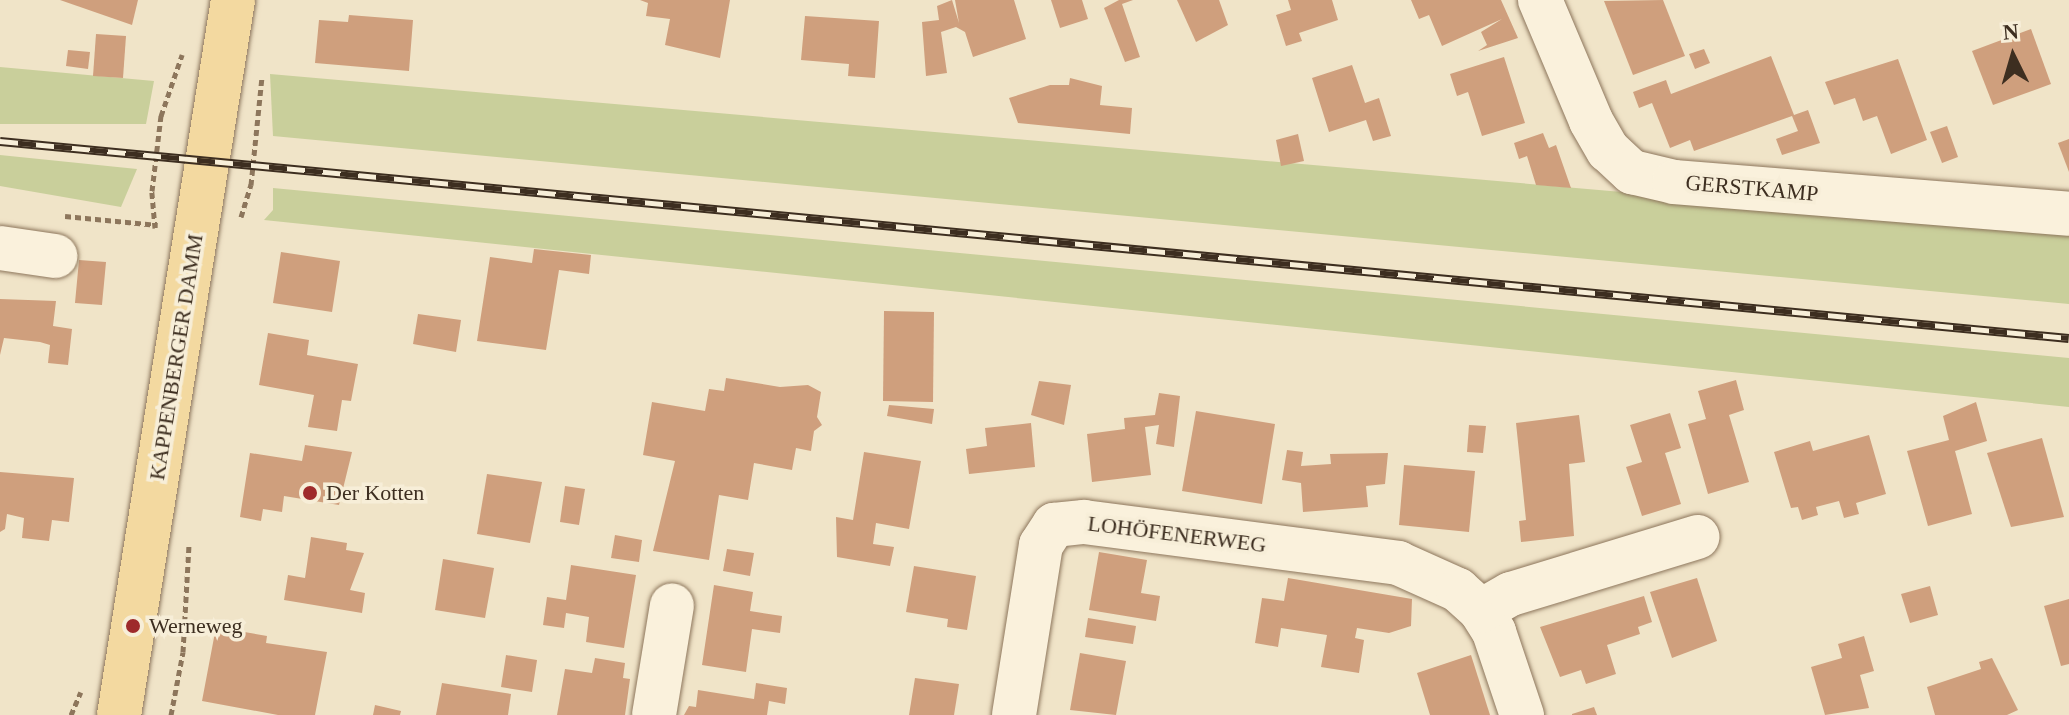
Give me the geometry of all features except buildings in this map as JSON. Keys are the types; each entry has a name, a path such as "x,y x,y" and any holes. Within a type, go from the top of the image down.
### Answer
{"main road":[{"name":"KAPPENBERGER DAMM","path":"119,715 233,0"}],"street":[{"name":"GERSTKAMP","path":"1540,0 1591,121 1608,150 1632,172 1674,182 2069,214"},
{"path":"0,248 58,236"},
{"name":"LOHÖFENERWEG","path":"1014,715 1041,545 1054,525 1084,522 1387,560 1430,574 1481,611 1494,632 1522,715"},
{"path":"1481,611 1511,594 1697,537"},
{"path":"654,715 672,605"}],"path":[{"path":"58,236 198,221"}],"green space":[{"path":"0,67 154,81 146,124 0,124"},
{"path":"270,74 2069,231 2069,304 273,136"},
{"path":"0,155 137,169 121,207 0,186"},
{"path":"273,188 2069,358 2069,407 264,220 273,210"}],"railway":[{"path":"0,141 2069,338"}],"place":[{"name":"Der Kotten","path":"310,493"},
{"name":"Werneweg","path":"133,626"}]}
